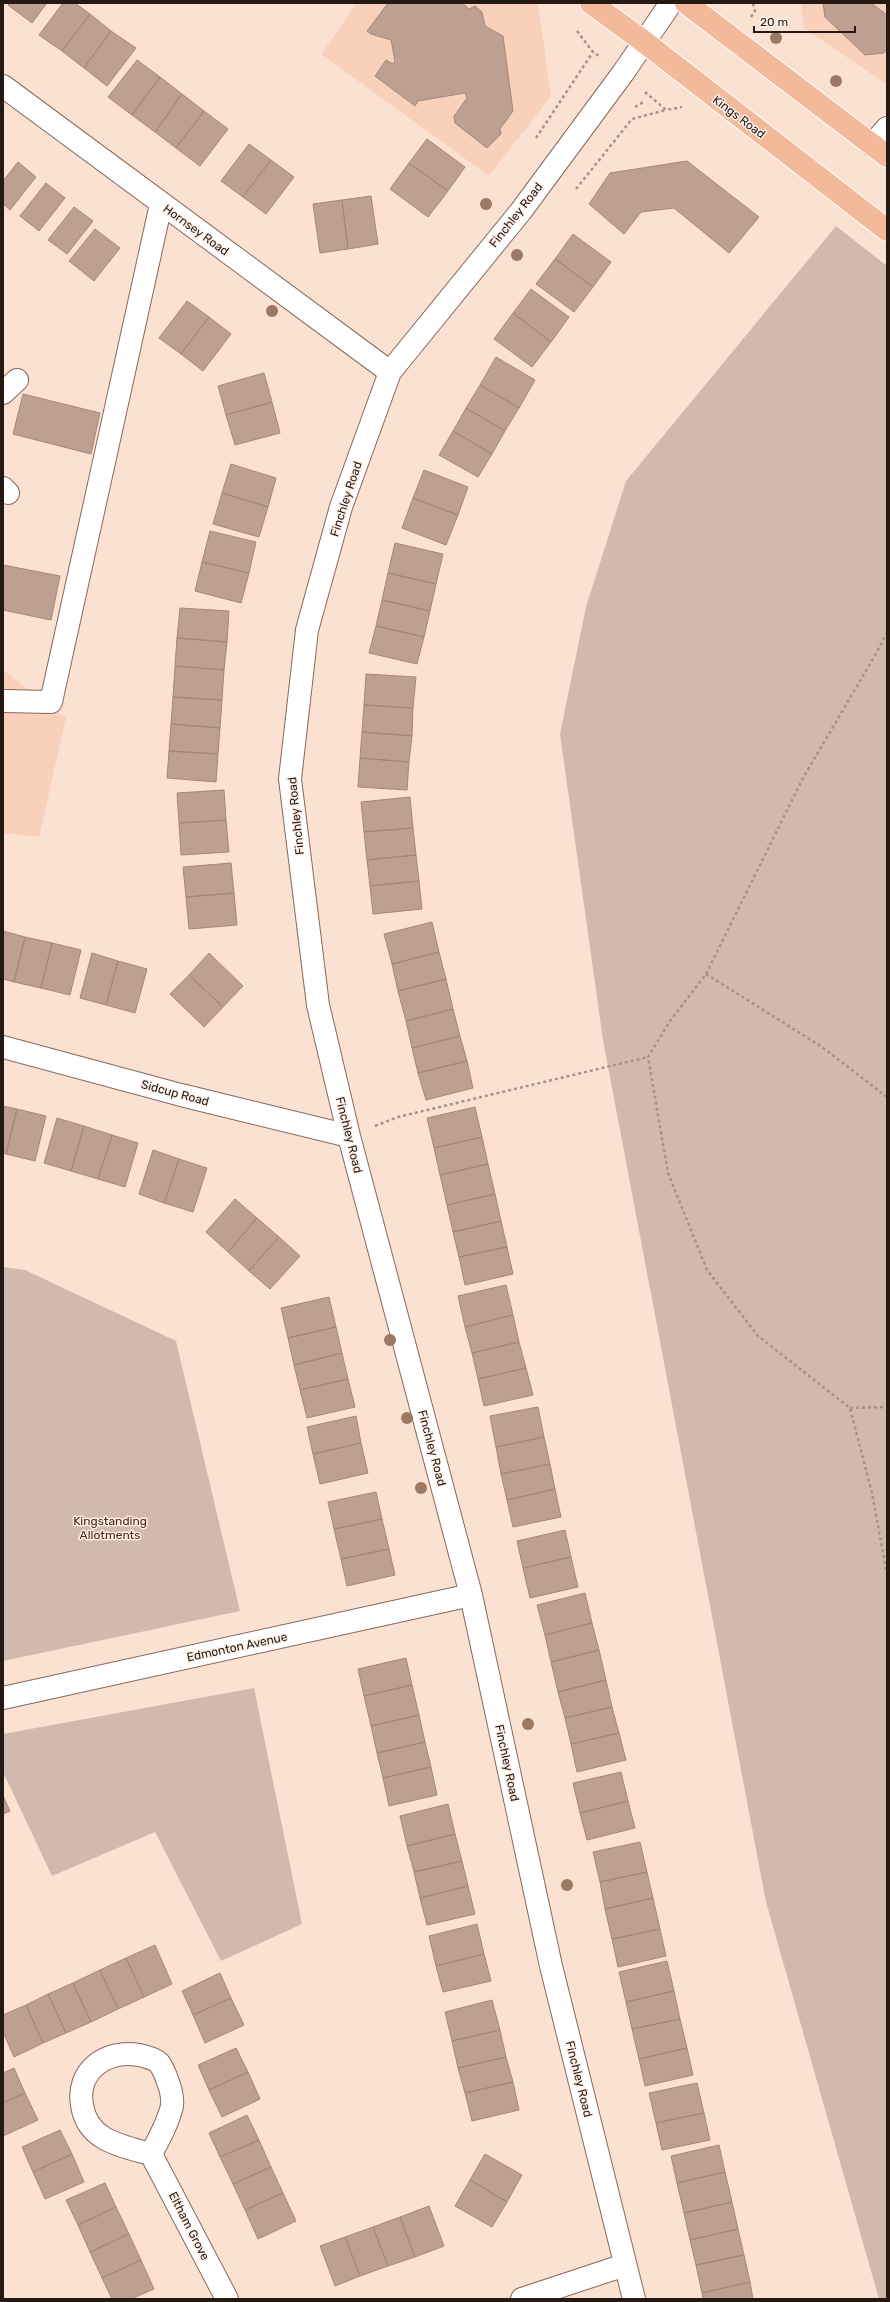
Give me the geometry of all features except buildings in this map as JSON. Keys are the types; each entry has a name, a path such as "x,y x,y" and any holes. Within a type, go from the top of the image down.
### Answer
{"main road":[{"name":"Kings Road","path":"591,3 643,41 887,230"},
{"path":"686,3 880,151"}],"street":[{"name":"Finchley Road","path":"634,2299 551,1966 471,1595 348,1136 318,1005 290,779 307,630 341,507 390,372 521,211 623,73 643,41 671,3"},
{"name":"Hornsey Road","path":"3,86 390,372"},
{"path":"880,151 887,128"},
{"path":"3,701 51,702 161,204"},
{"name":"Sidcup Road","path":"3,1047 181,1095 348,1136"},
{"name":"Edmonton Avenue","path":"3,1698 471,1595"},
{"path":"128,2053 143,2056 158,2062 166,2075 172,2091 172,2105 161,2134 151,2154 104,2140 92,2129 83,2112 80,2092 86,2076 101,2060 128,2053"},
{"name":"Eltham Grove","path":"151,2154 227,2299"},
{"path":"522,2299 626,2265"}],"path":[{"path":"574,27 593,52 623,73 666,110"},
{"path":"542,182 573,193 632,119 684,106 698,85"},
{"path":"887,632 878,652 803,778 706,974 670,1021 648,1057 668,1173 707,1270 758,1336 850,1408 872,1493 887,1575"},
{"path":"706,974 822,1047 887,1097"},
{"path":"348,1136 398,1117 648,1057"},
{"path":"850,1408 887,1407"}],"shaded area":[{"path":"357,3 538,3 551,96 489,176 321,54"},
{"path":"801,3 887,3 886,84 804,28"},
{"path":"3,670 66,718 39,837 3,833"}],"green space":[{"path":"836,226 887,266 887,2299 879,2299 766,1902 603,1040 560,734 586,607 626,481"},
{"name":"Kingstanding Allotments","path":"3,1267 25,1270 176,1341 240,1611 3,1661"},
{"path":"254,1688 302,1924 221,1961 155,1832 52,1876 3,1772 3,1734"}]}
